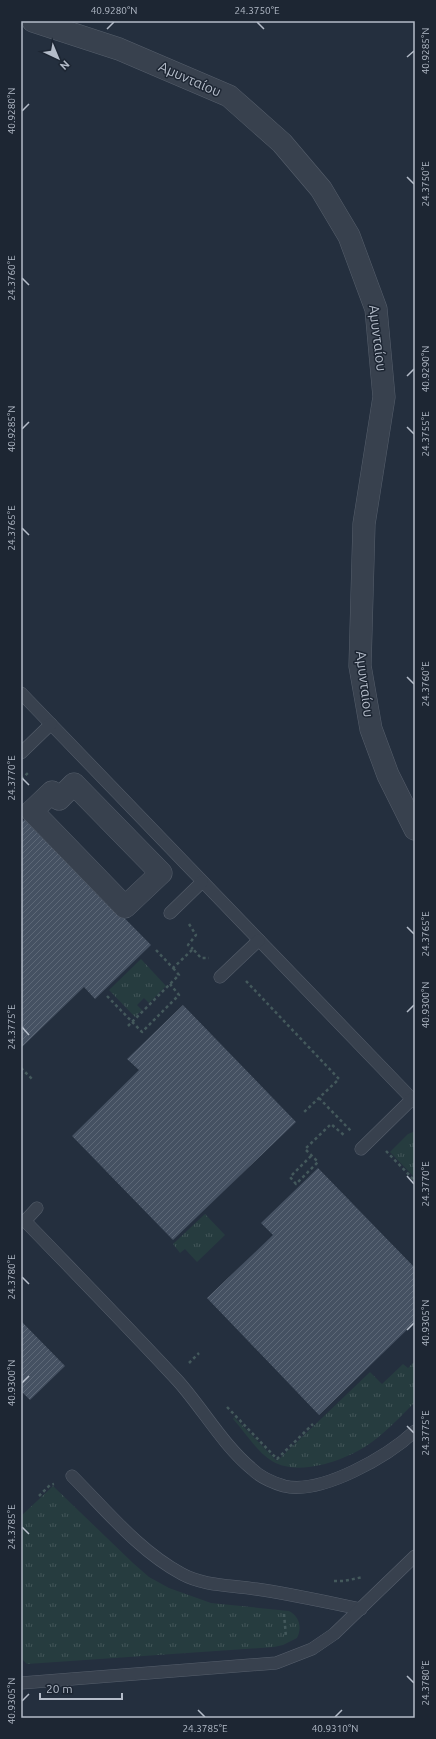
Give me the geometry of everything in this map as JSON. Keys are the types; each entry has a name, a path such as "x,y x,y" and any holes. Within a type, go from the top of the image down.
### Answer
{"street":[{"name":"Αμυνταίου","path":"33,21 119,49 229,96 282,143 321,189 349,236 376,309 384,397 364,524 360,666 371,729 388,775 415,829"},
{"path":"74,784 161,873 125,907 32,811 52,792 59,799 74,784"}],"lane":[{"path":"21,693 414,1100 361,1149"},
{"path":"21,753 51,724"},
{"path":"170,912 202,882"},
{"path":"220,977 259,940"},
{"path":"37,1208 25,1221 178,1382 240,1458 253,1471 286,1486 309,1487 323,1484 368,1463 415,1431"},
{"path":"72,1476 159,1560 183,1574 209,1583 256,1589 361,1609"},
{"path":"21,1683 276,1663 312,1649 334,1634 415,1556"}],"path":[{"path":"189,920 189,926 196,935 188,945 203,959 212,956"},
{"path":"173,968 193,949"},
{"path":"128,1026 179,975 156,950"},
{"path":"245,978 338,1079 302,1114"},
{"path":"107,996 142,1032 179,995 170,984"},
{"path":"21,1068 32,1079"},
{"path":"292,1180 296,1184 318,1162 305,1149 331,1124 343,1135 351,1134 319,1098"},
{"path":"391,1146 386,1151 415,1182"},
{"path":"290,1183 292,1180 290,1177 311,1156"},
{"path":"187,1367 199,1353"},
{"path":"222,1402 277,1459 313,1424"},
{"path":"39,1496 50,1485 58,1486"},
{"path":"332,1581 344,1581 366,1576"},
{"path":"284,1608 286,1639"}],"green space":[{"path":"141,959 166,986 149,1003 144,998 137,1005 142,1010 135,1017 109,990"},
{"path":"413,1132 415,1133 415,1178 390,1152 408,1134"},
{"path":"205,1214 225,1235 197,1262 185,1249 180,1253 173,1244"},
{"path":"415,1361 415,1402 389,1428 372,1442 351,1455 338,1460 310,1467 296,1468 283,1466 266,1457 251,1442 233,1419 234,1417 277,1461 370,1372 382,1384 403,1364 408,1368"},
{"path":"53,1486 149,1577 169,1588 211,1603 289,1611 296,1616 299,1623 300,1627 297,1638 283,1645 274,1647 27,1664 21,1658 21,1516"}],"building":[{"path":"26,818 151,945 95,999 84,987 21,1048 21,823"},
{"path":"183,1005 296,1122 173,1240 72,1136 139,1070 127,1059"},
{"path":"318,1168 415,1268 415,1322 319,1415 207,1298 273,1235 261,1223"},
{"path":"21,1321 65,1366 30,1400 21,1391"}]}
